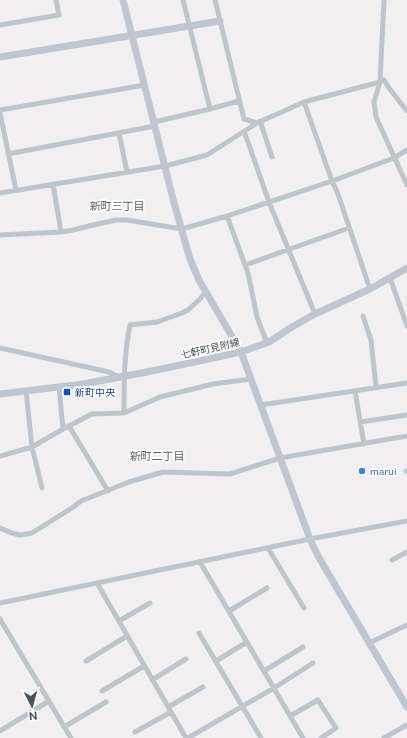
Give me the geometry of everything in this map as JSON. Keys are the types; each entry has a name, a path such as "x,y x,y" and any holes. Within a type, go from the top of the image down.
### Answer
{"street":[{"path":"0,25 59,15 56,0"},
{"path":"123,0 174,203 190,259 199,280 241,352 310,539 318,556 407,707"},
{"path":"183,0 210,109"},
{"path":"215,0 244,119 258,122"},
{"path":"384,0 382,81 374,102 376,117 407,185"},
{"path":"0,57 220,21"},
{"path":"0,194 16,190 165,166 207,155 258,122 304,102 382,81"},
{"path":"382,81 407,111"},
{"path":"16,190 0,112 145,85"},
{"path":"8,154 120,133 239,101"},
{"path":"304,102 338,194 370,289"},
{"path":"258,122 272,157"},
{"path":"244,131 269,202 315,314"},
{"path":"120,133 127,172"},
{"path":"0,235 61,232 116,220 127,220 182,229 227,216 332,180 394,158 407,150"},
{"path":"53,184 61,232"},
{"path":"227,216 248,273 257,317 267,343"},
{"path":"245,265 349,228"},
{"name":"七軒町見附線","path":"0,394 82,384 241,352 270,342 315,314 370,289 407,268"},
{"path":"390,278 407,326"},
{"path":"124,413 122,377 130,325 157,322 182,313 196,303 206,291"},
{"path":"363,316 370,340 376,387"},
{"path":"0,348 109,372 122,377"},
{"path":"0,456 32,447 92,414 124,413 160,397 213,384 251,379"},
{"path":"261,405 407,383"},
{"path":"59,387 63,429"},
{"path":"26,391 32,447 42,488"},
{"path":"355,391 364,444"},
{"path":"360,422 407,415"},
{"path":"69,426 108,491"},
{"path":"0,528 12,534 20,535 32,533 82,501 129,482 163,472 230,474 280,458 407,436"},
{"path":"0,603 310,539 407,521"},
{"path":"268,548 304,608"},
{"path":"392,560 407,552"},
{"path":"200,562 303,738"},
{"path":"97,583 187,738 274,688 313,663"},
{"path":"229,611 267,588"},
{"path":"119,621 150,603"},
{"path":"0,619 70,738"},
{"path":"369,643 407,625"},
{"path":"199,633 261,738"},
{"path":"86,661 127,636"},
{"path":"216,661 247,642"},
{"path":"264,671 303,647"},
{"path":"152,680 186,659"},
{"path":"102,691 144,666"},
{"path":"168,707 203,688"},
{"path":"290,716 318,700 336,728 321,738"},
{"path":"0,731 49,701"},
{"path":"64,727 106,702"},
{"path":"135,732 171,712"},
{"path":"384,738 407,725"}],"place":[{"name":"新町中央","path":"67,392"},
{"name":"marui","path":"362,471"}],"district":[{"name":"新町三丁目","path":"117,206"},
{"name":"新町二丁目","path":"157,456"}]}
